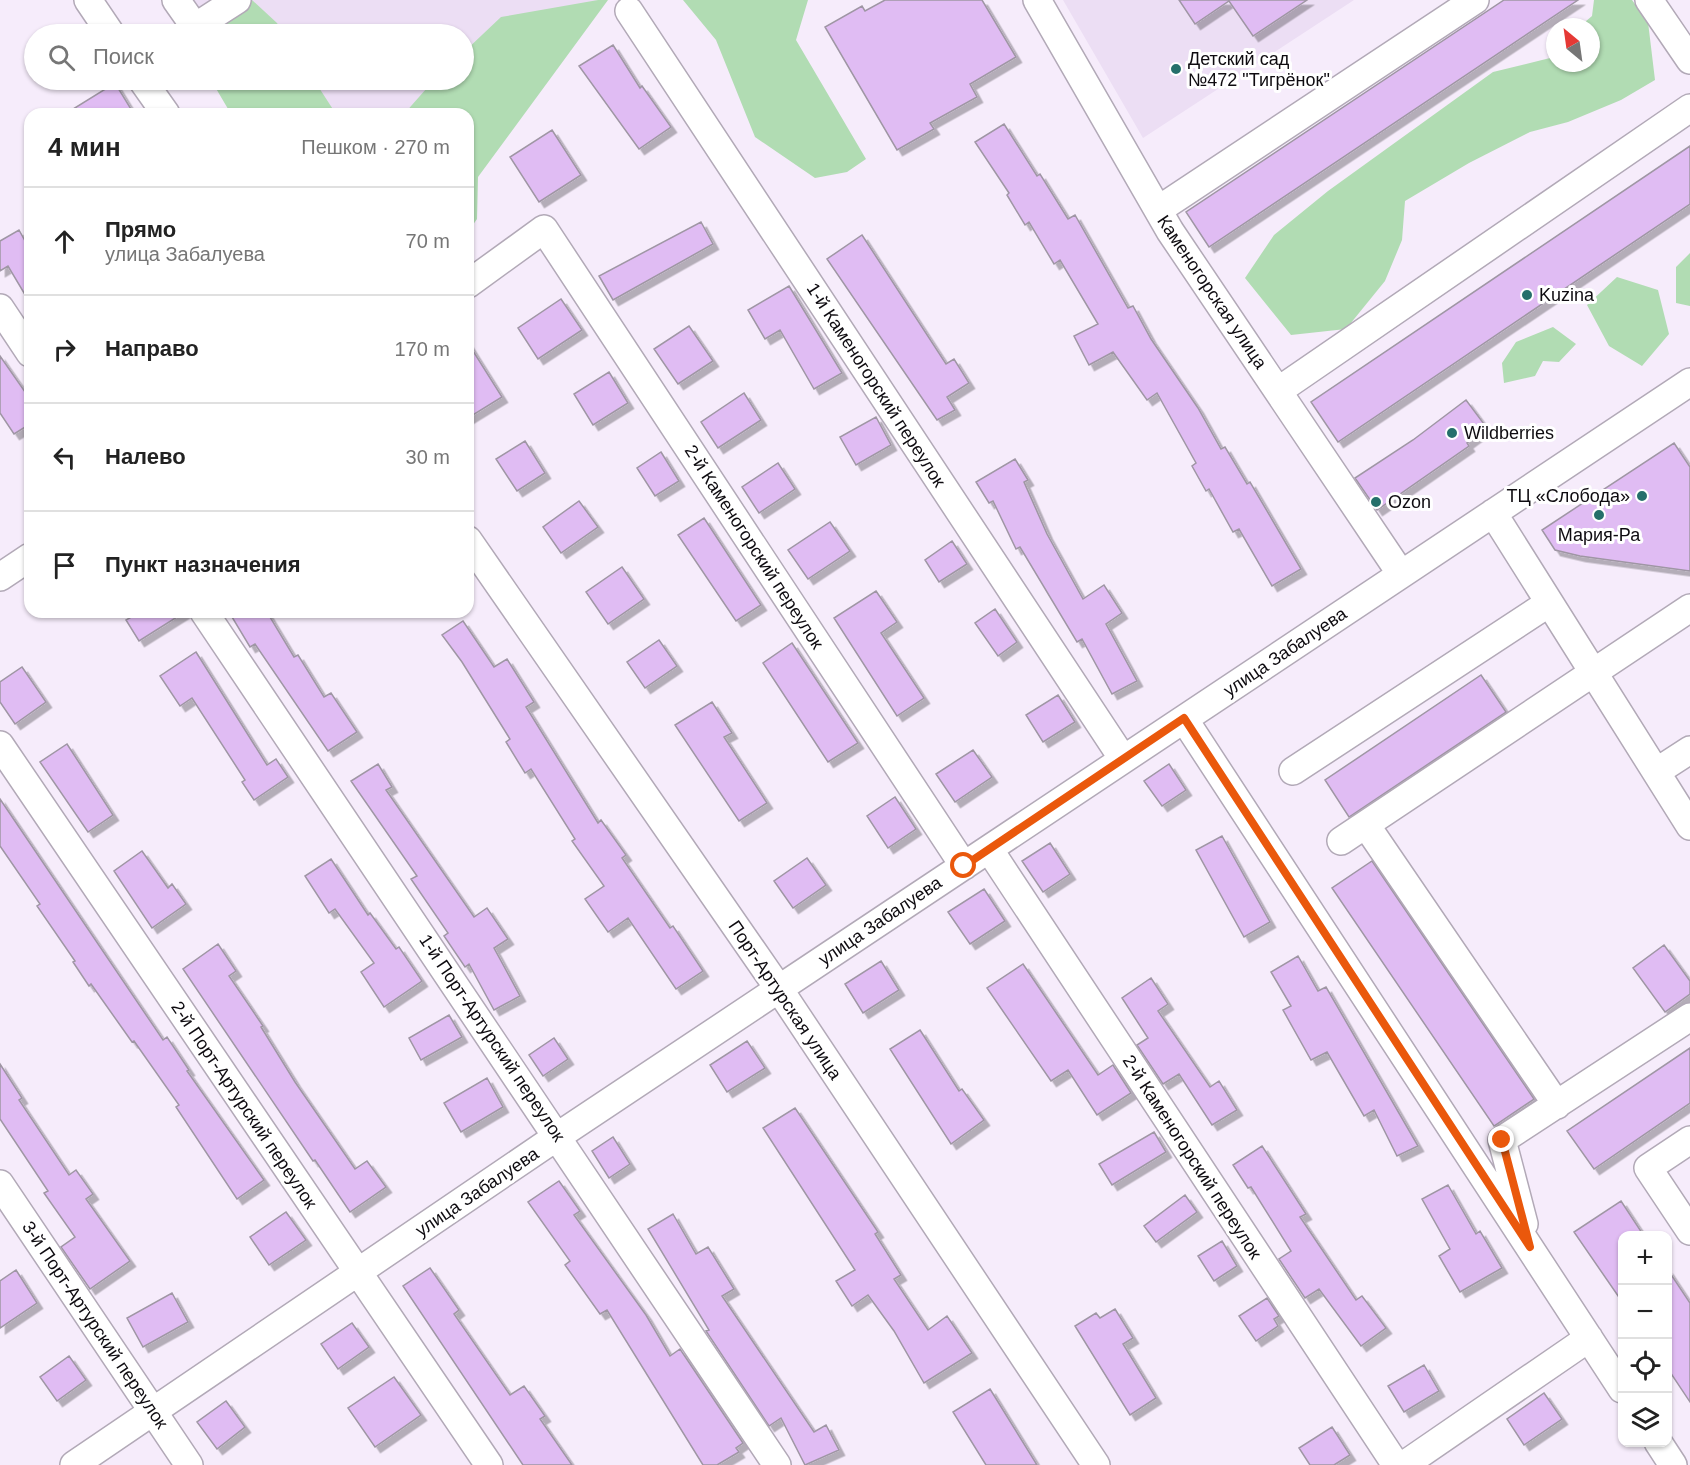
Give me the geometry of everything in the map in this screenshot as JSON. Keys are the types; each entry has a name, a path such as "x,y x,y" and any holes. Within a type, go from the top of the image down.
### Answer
{"street":[{"path":"87,0 104,24"},
{"path":"176,0 193,24"},
{"path":"200,24 237,0"},
{"name":"Каменогорская улица","path":"1037,0 1158,210 1401,574"},
{"path":"1158,210 1475,0"},
{"path":"1649,0 1690,60"},
{"name":"1-й Каменогорский переулок","path":"629,10 1124,759"},
{"path":"149,90 162,108"},
{"path":"1278,391 1690,108"},
{"name":"2-й Каменогорский переулок","path":"474,280 544,229 964,866"},
{"path":"0,308 24,344"},
{"name":"улица Забалуева","path":"74,1465 558,1136 1690,382"},
{"path":"1493,513 1690,826"},
{"name":"Порт-Артурская улица","path":"474,549 779,989 1096,1465"},
{"path":"0,577 24,561"},
{"path":"1293,771 1549,603"},
{"path":"1341,841 1690,608"},
{"name":"1-й Порт-Артурский переулок","path":"208,618 777,1465"},
{"path":"1184,718 1618,1382"},
{"name":"2-й Порт-Артурский переулок","path":"0,745 489,1465"},
{"path":"1656,772 1690,750"},
{"path":"1365,825 1557,1105"},
{"name":"2-й Каменогорский переулок","path":"988,849 1396,1465"},
{"path":"1530,1247 1502,1140 1690,1017"},
{"path":"1690,1140 1648,1168 1690,1231"},
{"name":"3-й Порт-Артурский переулок","path":"0,1184 189,1465"},
{"path":"1404,1465 1589,1338"},
{"path":"1661,1447 1673,1465"}],"shaded area":[{"path":"161,0 597,0 474,161 474,108 236,108 223,90 474,90 474,24 178,24"},
{"name":"Детский сад №472 \"Тигрёнок\"","path":"1063,0 1354,0 1143,138"}],"green space":[{"path":"243,0 252,0 278,24 211,24"},
{"path":"608,0 478,177 477,219 474,223 474,108 409,108 425,90 474,90 474,43 501,17"},
{"path":"683,0 808,0 796,40 866,159 847,172 815,178 755,137 716,40"},
{"path":"1594,0 1632,0 1648,22 1655,80 1621,100 1568,122 1530,132 1469,163 1405,201 1402,240 1385,281 1346,329 1291,335 1245,278 1274,235 1328,191 1493,72 1546,59 1546,72 1600,72 1600,18 1590,18 1592,16"},
{"path":"217,90 320,90 332,108 227,108"},
{"path":"1690,253 1690,306 1676,303 1676,267"},
{"path":"1617,277 1658,290 1669,334 1642,366 1609,346 1587,305"},
{"path":"1553,327 1576,344 1559,362 1543,361 1535,376 1504,383 1502,363 1516,342"}],"building":[{"path":"885,0 982,0 1016,57 970,84 977,97 930,123 934,129 897,150 825,27 862,6 865,11"},
{"path":"1179,0 1307,0 1253,36 1229,1 1195,24"},
{"path":"1504,0 1578,0 1551,18 1546,18 1546,21 1209,247 1186,212"},
{"path":"613,45 640,88 642,86 671,127 639,149 579,66"},
{"path":"104,90 119,90 130,108 75,108"},
{"path":"1004,124 1037,176 1040,174 1068,219 1075,215 1128,308 1133,306 1151,339 1198,408 1221,449 1225,447 1247,484 1250,482 1301,569 1272,586 1239,529 1233,532 1209,489 1206,491 1192,466 1196,463 1157,393 1147,400 1113,352 1089,365 1074,336 1098,324 1060,260 1054,264 1029,222 1025,225 1007,195 1009,193 975,142"},
{"path":"552,130 581,175 539,202 510,157"},
{"path":"1690,146 1690,204 1338,442 1311,402"},
{"path":"701,222 713,244 613,300 599,276"},
{"path":"19,230 24,239 24,293 8,266 0,271 0,241"},
{"path":"862,235 946,364 954,359 969,383 947,397 955,410 937,420 827,259"},
{"path":"789,286 842,373 814,389 780,330 765,339 748,310"},
{"path":"561,299 582,330 538,359 518,328"},
{"path":"689,326 713,361 678,384 654,349"},
{"path":"474,353 502,397 474,414"},
{"path":"0,356 24,390 24,428 14,434 0,413"},
{"path":"609,372 628,403 593,425 574,394"},
{"path":"744,393 761,420 718,448 701,422"},
{"path":"1466,400 1487,428 1467,443 1469,446 1377,510 1355,478 1413,440"},
{"path":"876,417 891,445 856,465 840,437"},
{"path":"525,441 545,473 517,491 496,459"},
{"name":"ТЦ «Слобода»","path":"1674,443 1690,467 1690,571 1580,556 1555,550 1542,530"},
{"path":"661,452 679,481 655,496 637,468"},
{"path":"1015,459 1028,480 1024,482 1047,534 1083,599 1104,585 1122,613 1106,624 1137,681 1112,694 1082,639 1077,642 1020,547 1016,549 993,501 989,503 976,482"},
{"path":"778,463 795,489 759,513 742,487"},
{"path":"579,501 598,527 561,553 543,527"},
{"path":"704,518 761,605 736,621 678,535"},
{"path":"830,522 850,551 808,579 788,550"},
{"path":"952,541 967,564 939,582 925,560"},
{"path":"622,567 644,599 608,624 586,592"},
{"path":"876,591 897,622 881,633 924,698 897,716 834,618"},
{"path":"995,609 1017,642 998,656 975,623"},
{"path":"130,618 175,618 139,641 126,620"},
{"path":"233,618 271,618 294,657 298,655 324,697 331,693 357,732 328,751 255,644 250,647"},
{"path":"463,621 494,667 507,659 534,702 526,707 598,823 601,820 626,855 622,858 670,928 673,926 703,971 676,989 628,918 608,932 585,899 604,886 572,841 575,839 531,769 525,773 506,742 510,739 462,662 442,635"},
{"path":"659,640 677,666 645,688 627,662"},
{"path":"792,643 858,743 828,762 763,663"},
{"path":"196,652 267,765 276,759 288,777 254,800 242,782 245,780 192,698 180,706 160,676"},
{"path":"22,667 46,702 15,724 0,702 0,682"},
{"path":"1481,675 1506,712 1349,817 1325,780"},
{"path":"1058,695 1075,722 1043,742 1026,715"},
{"path":"712,702 732,733 724,737 767,803 739,821 675,725"},
{"path":"67,744 113,815 88,832 40,762"},
{"path":"973,750 992,777 955,802 936,774"},
{"path":"378,764 392,787 386,790 474,917 487,908 508,939 494,948 520,996 494,1010 469,964 465,967 444,936 448,933 411,879 417,876 351,781"},
{"path":"1169,764 1186,790 1162,806 1144,781"},
{"path":"895,797 916,829 888,848 867,816"},
{"path":"0,799 163,1040 167,1037 189,1070 187,1071 264,1180 237,1199 176,1107 179,1105 91,984 89,986 73,962 75,961 37,906 40,904 0,846"},
{"path":"1222,836 1270,922 1244,937 1196,850"},
{"path":"1050,843 1070,874 1043,892 1022,861"},
{"path":"142,851 168,888 172,884 186,904 152,928 114,871"},
{"path":"807,858 826,885 793,908 774,881"},
{"path":"331,859 368,915 370,913 396,949 399,947 422,981 384,1007 361,972 374,963 335,909 329,913 305,876"},
{"path":"1372,861 1534,1099 1494,1126 1332,888"},
{"path":"984,889 1005,921 970,944 948,912"},
{"path":"218,944 236,971 229,976 263,1026 261,1027 295,1082 355,1169 367,1161 386,1187 350,1212 183,969"},
{"path":"1664,945 1690,981 1690,994 1665,1012 1633,968"},
{"path":"1298,956 1318,991 1326,987 1418,1146 1397,1156 1374,1110 1364,1116 1327,1052 1311,1060 1283,1010 1291,1006 1271,972"},
{"path":"881,961 899,990 863,1013 845,984"},
{"path":"1023,964 1098,1075 1113,1065 1131,1093 1097,1115 1068,1070 1051,1081 987,988"},
{"path":"1151,978 1168,1004 1158,1011 1210,1087 1219,1081 1237,1110 1212,1125 1179,1074 1163,1084 1137,1045 1148,1038 1122,998"},
{"path":"449,1015 462,1037 421,1060 409,1038"},
{"path":"920,1030 959,1091 962,1089 984,1120 951,1144 890,1049"},
{"path":"554,1038 568,1059 543,1076 529,1055"},
{"path":"747,1041 765,1068 727,1092 710,1065"},
{"path":"1690,1048 1690,1103 1594,1169 1567,1131"},
{"path":"0,1064 22,1098 19,1100 69,1175 76,1170 93,1194 86,1199 130,1261 90,1289 61,1247 75,1237 44,1193 48,1191 0,1119"},
{"path":"487,1078 503,1107 461,1132 444,1103"},
{"path":"795,1108 878,1232 875,1234 901,1275 894,1279 928,1330 947,1316 972,1353 924,1383 894,1331 868,1295 852,1306 836,1281 855,1270 763,1128"},
{"path":"1154,1132 1166,1152 1112,1185 1099,1164"},
{"path":"613,1137 630,1164 609,1178 592,1151"},
{"path":"1262,1146 1306,1214 1300,1217 1356,1300 1362,1296 1386,1328 1361,1346 1319,1289 1305,1298 1279,1259 1291,1251 1251,1187 1248,1188 1233,1165"},
{"path":"559,1181 580,1211 574,1215 646,1315 670,1356 680,1349 743,1443 736,1448 739,1452 717,1465 703,1465 607,1310 600,1314 565,1265 570,1261 528,1202"},
{"path":"1448,1185 1476,1234 1480,1231 1502,1268 1460,1292 1439,1256 1450,1249 1422,1199"},
{"path":"1185,1195 1197,1212 1156,1242 1144,1226"},
{"path":"1621,1201 1641,1231 1618,1231 1618,1296 1574,1232"},
{"path":"286,1212 306,1240 269,1265 250,1237"},
{"path":"673,1214 696,1254 708,1247 734,1289 722,1296 814,1432 826,1425 839,1450 805,1465 781,1418 769,1426 706,1331 709,1330 648,1229"},
{"path":"1222,1241 1237,1266 1214,1281 1198,1256"},
{"path":"430,1268 459,1310 454,1314 510,1395 524,1386 545,1416 540,1419 572,1465 523,1465 403,1286"},
{"path":"16,1270 37,1303 0,1328 0,1281"},
{"path":"1672,1276 1690,1303 1690,1402 1672,1375"},
{"path":"172,1293 188,1322 143,1347 127,1318"},
{"path":"1267,1298 1279,1316 1274,1319 1278,1326 1256,1341 1239,1316"},
{"path":"1115,1309 1133,1338 1123,1344 1156,1398 1130,1415 1075,1326 1096,1313 1100,1318"},
{"path":"352,1323 369,1347 338,1369 321,1344"},
{"path":"69,1356 86,1380 57,1401 40,1377"},
{"path":"1424,1365 1439,1391 1404,1412 1388,1386"},
{"path":"394,1377 421,1415 375,1447 348,1408"},
{"path":"990,1389 1037,1465 986,1465 953,1412"},
{"path":"1544,1393 1562,1419 1524,1445 1507,1419"},
{"path":"226,1401 245,1427 217,1449 197,1422"},
{"path":"1332,1427 1350,1455 1334,1465 1310,1465 1299,1448"}],"place":[{"name":"Детский сад №472 \"Тигрёнок\"","path":"1176,69"},
{"name":"Kuzina","path":"1527,295"},
{"name":"Wildberries","path":"1452,433"},
{"name":"ТЦ «Слобода»","path":"1642,496"},
{"name":"Ozon","path":"1376,502"},
{"name":"Мария-Ра","path":"1599,515"}],"route":[{"path":"964,866 1184,718 1530,1247 1502,1140"}]}
